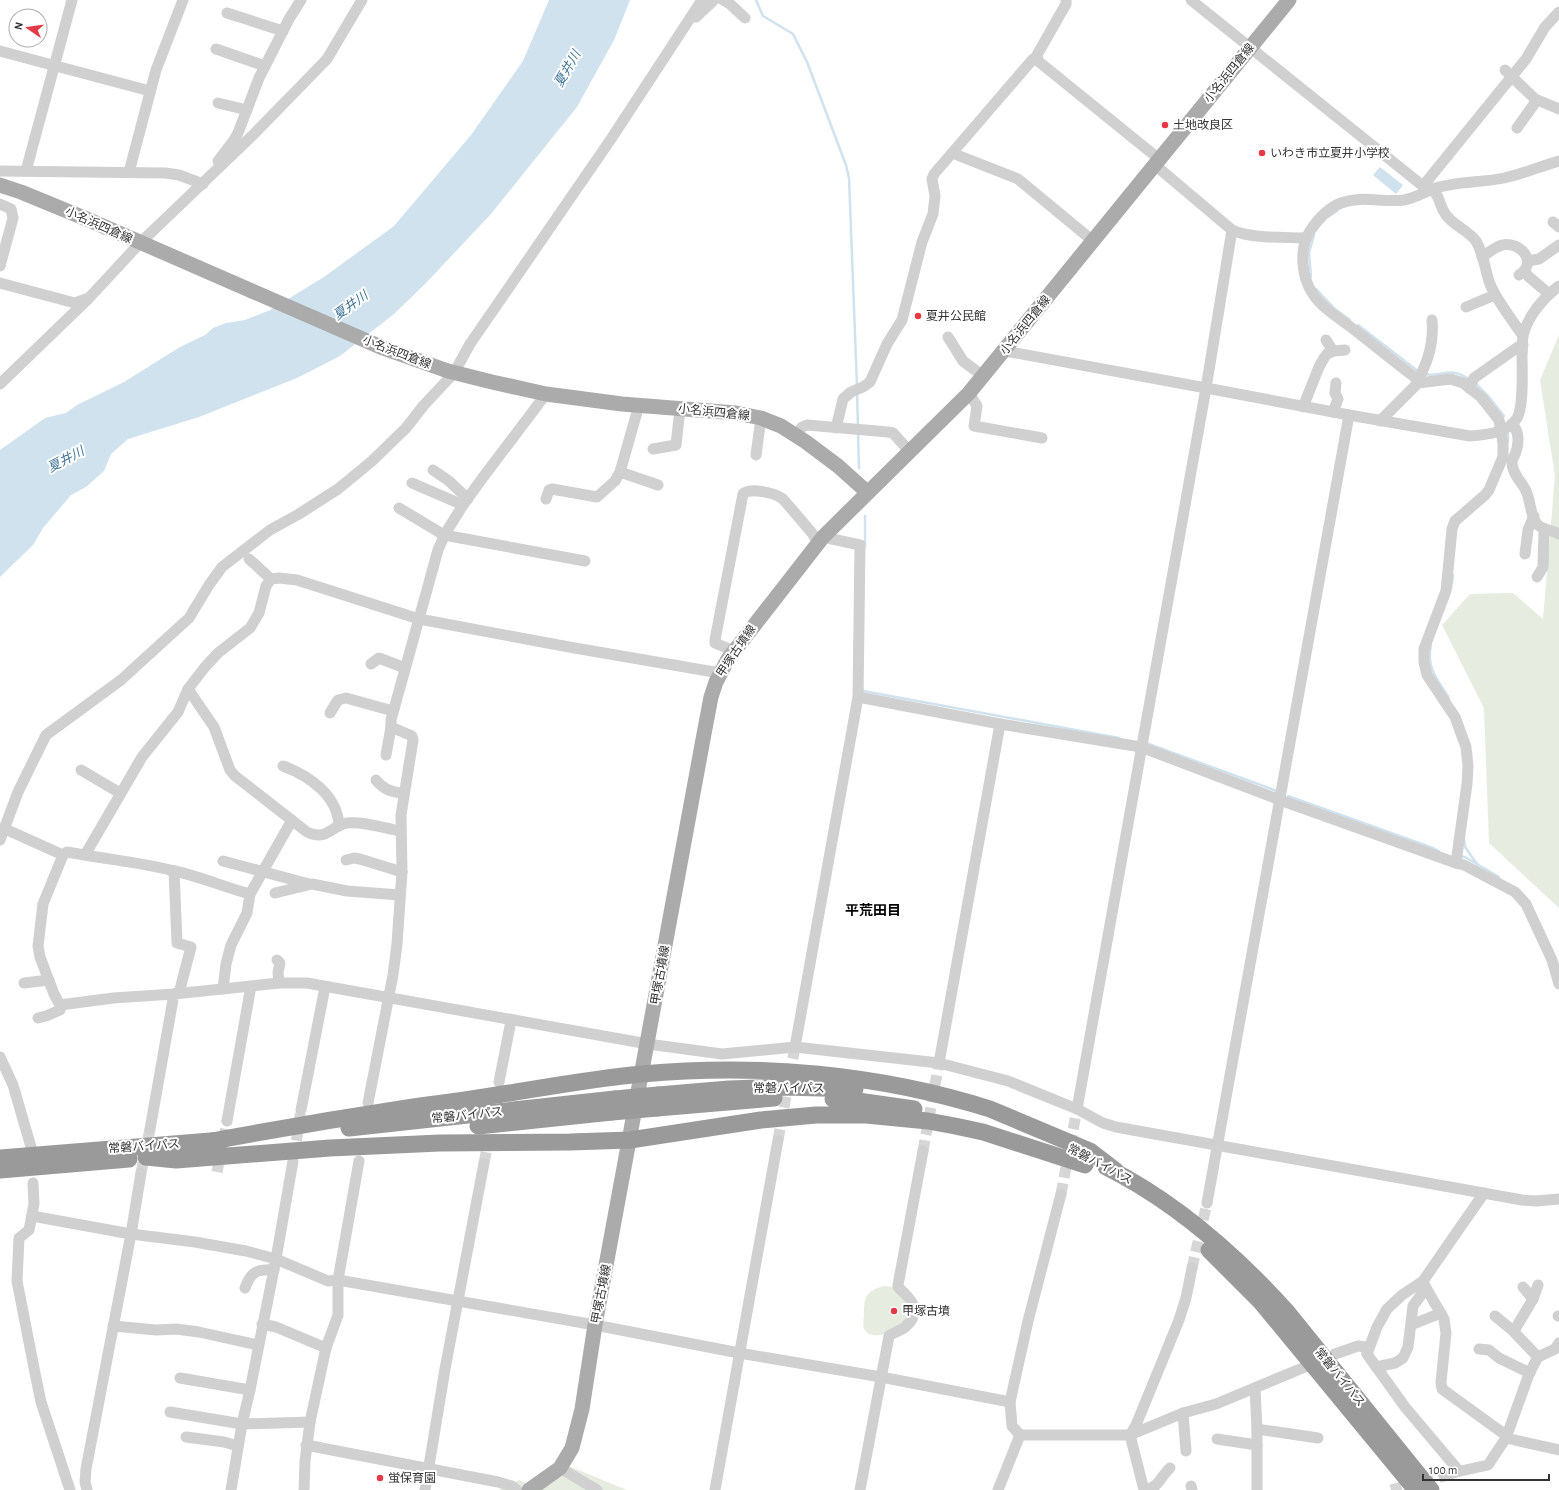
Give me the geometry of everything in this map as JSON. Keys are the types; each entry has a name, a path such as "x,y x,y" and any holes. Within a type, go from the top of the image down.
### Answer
{"highway":[{"path":"212,1141 409,1108 642,1074 704,1070 777,1071 857,1078 904,1086 990,1109 1090,1152 1116,1171"},
{"name":"常磐バイパス","path":"658,1102 729,1088 853,1088 897,1095 972,1112 1018,1126 1059,1143 1116,1171 1164,1201 1212,1238 1268,1291 1288,1313 1430,1490"},
{"name":"常磐バイパス","path":"7,1163 350,1128 658,1102 784,1098 851,1100 896,1106 967,1119 1051,1149 1085,1165 1154,1205 1207,1248 1261,1302 1416,1490"},
{"name":"常磐バイパス","path":"7,1163 144,1165 206,1150 457,1128 614,1106"},
{"path":"144,1165 176,1160 330,1148 418,1144 630,1140 792,1116 866,1115 928,1121 962,1127 983,1132 1085,1165"}],"main road":[{"name":"小名浜四倉線","path":"0,185 34,197 383,348 451,372 546,394 638,405 736,413 761,418 781,426 796,435 838,466 867,492 910,452 969,393 1005,351 1092,241 1289,0"},
{"name":"甲塚古墳線","path":"529,1490 560,1468 572,1448 582,1408 595,1325 711,697 720,673 734,651 820,540 867,492"}],"street":[{"path":"26,171 72,0"},
{"path":"129,172 158,64 183,0"},
{"path":"206,181 210,172 234,140 265,66 283,30 301,0"},
{"path":"0,384 144,245 327,58 362,0"},
{"path":"0,840 18,792 46,735 120,680 189,618 222,567 270,530 299,514 338,489 372,461 406,428 451,372 611,139 702,0"},
{"path":"685,27 714,0"},
{"path":"723,0 730,4 745,18"},
{"path":"836,428 843,399 851,392 870,382 874,376 887,344 902,320 922,242 933,214 935,196 932,179 934,174 1033,59 1037,58 1066,4 1066,0"},
{"path":"1191,0 1431,190 1446,215 1456,225 1468,232 1476,241 1495,295 1523,341"},
{"path":"1431,190 1508,73 1526,59 1545,28 1559,12"},
{"path":"227,13 283,30"},
{"path":"216,49 265,66"},
{"path":"0,51 150,91"},
{"path":"1037,58 1038,61 1157,162 1232,230 1242,233 1278,237 1306,238"},
{"path":"1508,73 1537,100 1559,109"},
{"path":"1517,128 1537,100"},
{"path":"218,103 247,110"},
{"path":"952,153 1018,179 1092,241"},
{"path":"1523,341 1518,347 1472,382 1462,383 1451,378 1421,377 1318,300 1308,283 1304,270 1306,238 1322,216 1340,203 1358,199 1406,200 1431,190 1460,184 1506,178 1559,161"},
{"path":"0,171 179,174 206,181"},
{"path":"0,204 12,209 13,218 0,266"},
{"path":"1077,1109 1206,388 1232,230"},
{"path":"1482,256 1500,245 1506,245 1522,251 1524,269 1528,276 1549,294"},
{"path":"1524,269 1559,245"},
{"path":"0,283 75,303 88,299"},
{"path":"1005,351 1349,416 1470,436 1486,435 1501,430 1512,424 1517,418 1520,407 1523,341 1532,316 1549,294 1559,286"},
{"path":"1466,307 1495,295"},
{"path":"1380,421 1421,377 1432,340 1432,320"},
{"path":"948,337 964,361 983,376"},
{"path":"1326,340 1333,351"},
{"path":"1304,407 1319,367 1327,354 1333,351 1345,350"},
{"path":"1457,858 1467,784 1468,766 1466,747 1456,717 1427,675 1424,662 1424,649 1446,591 1452,529 1456,521 1489,490 1503,457 1499,420 1480,397 1472,382"},
{"path":"1333,412 1338,399 1335,392 1336,383"},
{"path":"969,393 977,406 974,426 1042,438"},
{"path":"386,755 391,727 390,720 438,550 444,535 466,502 546,394"},
{"path":"546,499 549,490 552,489 597,497 615,481 620,472 638,405"},
{"path":"653,449 676,445 680,409"},
{"path":"1207,1203 1349,416"},
{"path":"756,455 761,418"},
{"path":"1512,424 1517,431 1518,438 1516,451 1512,461 1516,475 1529,499 1535,522 1544,529 1559,534"},
{"path":"796,435 802,427 808,425 893,432 910,452"},
{"path":"434,470 449,481 466,502"},
{"path":"620,472 658,485"},
{"path":"412,483 466,502"},
{"path":"734,651 715,643 743,494 750,491 778,496 820,540 860,545 858,697 795,1047"},
{"path":"399,508 444,535 585,561"},
{"path":"1525,554 1528,530 1534,516"},
{"path":"1537,577 1543,567 1544,529"},
{"path":"249,559 271,579"},
{"path":"84,855 142,757 178,712 188,689 218,653 250,628 259,613 266,586 271,579 279,578 297,580 419,618 569,647 720,673"},
{"path":"371,664 379,658 405,668"},
{"path":"188,689 214,727 230,770 235,776 312,834 319,836 346,823 358,823 400,831"},
{"path":"858,697 1000,724 1142,744 1280,800 1457,858 1470,868 1515,892 1522,898 1552,960 1559,984"},
{"path":"330,713 338,700 346,698 393,711"},
{"path":"939,1063 1000,724"},
{"path":"368,1103 397,944 402,872 400,831 404,794 413,740 412,736 391,727"},
{"path":"283,766 303,774 328,795 334,803 339,816 339,826"},
{"path":"81,770 120,793"},
{"path":"376,780 382,788 404,794"},
{"path":"223,989 226,964 231,945 247,913 250,894 292,820"},
{"path":"5,829 63,854 67,852 174,871 205,879 222,887 250,894"},
{"path":"63,854 43,904 38,946 40,957 60,1005 113,998 176,994 279,983 302,983 511,1021 648,1044 722,1054 795,1047 939,1063 1008,1082 1077,1109 1103,1123 1116,1127 1484,1194 1529,1201 1559,1199"},
{"path":"346,860 354,858 360,859 402,872"},
{"path":"223,861 312,884 347,891 400,895"},
{"path":"150,1130 176,994 191,947 177,943 174,871"},
{"path":"275,893 312,884"},
{"path":"277,960 280,963 278,972 279,983"},
{"path":"24,982 49,980"},
{"path":"227,1121 251,986"},
{"path":"301,1110 325,987"},
{"path":"38,1018 60,1010"},
{"path":"499,1082 511,1021"},
{"path":"0,1057 13,1085 31,1147"},
{"path":"716,1490 739,1353 778,1140"},
{"path":"860,1490 889,1336 901,1330 909,1323 914,1313 914,1304 908,1295 898,1288 898,1285 923,1151"},
{"path":"231,1490 242,1424 275,1264 293,1161"},
{"path":"304,1490 306,1445 326,1348 338,1315 338,1280 359,1161"},
{"path":"425,1490 445,1369 484,1163"},
{"path":"88,1490 85,1482 86,1469 144,1165"},
{"path":"33,1183 34,1204 32,1216 29,1230 19,1238 16,1281 41,1402 70,1490"},
{"path":"1062,1194 1028,1321 1010,1402 1012,1426 1020,1435 1130,1434 1183,1413 1216,1404 1305,1367"},
{"path":"1376,1367 1395,1363 1403,1358 1408,1347 1413,1306 1484,1194"},
{"path":"32,1216 131,1234 195,1242 246,1251 275,1264 328,1281 338,1280 595,1325 739,1353 881,1377 1010,1402"},
{"path":"245,1288 251,1274 275,1264"},
{"path":"1170,1468 1157,1486 1152,1489 1145,1490 1130,1434 1136,1425 1179,1320 1186,1298 1192,1268"},
{"path":"1425,1285 1444,1319 1446,1334 1440,1382 1442,1389 1507,1437 1559,1450"},
{"path":"1367,1354 1377,1327 1386,1309 1402,1294 1425,1285"},
{"path":"1514,1331 1533,1299 1538,1285"},
{"path":"1524,1287 1533,1299"},
{"path":"1411,1325 1441,1313"},
{"path":"1495,1316 1514,1331 1538,1357"},
{"path":"262,1324 276,1327 326,1348"},
{"path":"113,1326 198,1332 258,1345"},
{"path":"1444,1476 1488,1464 1507,1437 1530,1373 1538,1357 1555,1349 1559,1343"},
{"path":"1335,1354 1358,1346 1366,1347 1367,1354 1405,1407 1459,1471"},
{"path":"1478,1349 1489,1350 1499,1358 1530,1373"},
{"path":"180,1378 250,1390"},
{"path":"1255,1388 1258,1429 1257,1490"},
{"path":"170,1412 242,1424 310,1422"},
{"path":"1183,1413 1186,1451"},
{"path":"1258,1429 1318,1438"},
{"path":"998,1490 1020,1435"},
{"path":"186,1437 224,1442 238,1446"},
{"path":"1217,1439 1258,1446"},
{"path":"306,1445 498,1482 512,1486 517,1490"},
{"path":"560,1468 597,1490"}],"shaded area":[{"path":"1559,335 1559,908 1489,843 1484,708 1442,625 1470,594 1513,593 1543,619 1555,476 1540,380"},
{"path":"884,1286 892,1287 912,1307 907,1320 900,1327 884,1334 873,1335 865,1330 863,1323 865,1300 869,1293 873,1290"},
{"path":"555,1464 571,1467 627,1490 499,1490 519,1480 531,1485"}],"water":[{"name":"夏井川","path":"549,0 630,0 614,40 577,107 490,215 425,284 394,314 340,356 297,378 199,417 128,439 111,454 104,471 86,487 71,495 43,528 33,545 0,577 0,450 45,418 66,413 77,405 124,382 180,347 205,335 213,328 226,323 245,320 270,310 324,277 394,226 471,135 523,61"},
{"path":"1380,167 1403,185 1396,194 1373,175"}],"waterway":[{"path":"756,0 763,16 793,34 807,62 846,165 849,178 857,386"},
{"path":"1328,217 1337,211"},
{"path":"1311,277 1309,253 1314,235"},
{"path":"1316,289 1335,309 1350,320"},
{"path":"1358,325 1419,372"},
{"path":"1424,374 1437,375 1457,373 1470,380"},
{"path":"1475,383 1489,397 1504,416"},
{"path":"857,393 858,426"},
{"path":"1508,432 1508,442"},
{"path":"858,433 859,468"},
{"path":"865,516 865,546"},
{"path":"1451,589 1453,575"},
{"path":"1431,645 1431,667 1449,698"},
{"path":"863,689 863,691 1119,738"},
{"path":"1146,743 1277,791"},
{"path":"1288,796 1439,851"},
{"path":"1464,840 1465,847 1477,864"},
{"path":"1459,856 1465,857 1499,877"}],"tunnel":[{"path":"778,1140 795,1047"},
{"path":"923,1151 939,1063"},
{"path":"1061,1194 1077,1109"},
{"path":"294,1157 301,1110"},
{"path":"217,1172 227,1121"},
{"path":"141,1173 150,1129"},
{"path":"484,1163 489,1138"},
{"path":"1192,1268 1207,1203"},
{"path":"1391,1490 1444,1476"}],"place":[{"name":"土地改良区","path":"1165,125"},
{"name":"いわき市立夏井小学校","path":"1262,153"},
{"name":"夏井公民館","path":"918,316"},
{"name":"甲塚古墳","path":"894,1311"},
{"name":"蛍保育園","path":"380,1478"}],"district":[{"name":"平荒田目","path":"873,911"}]}
